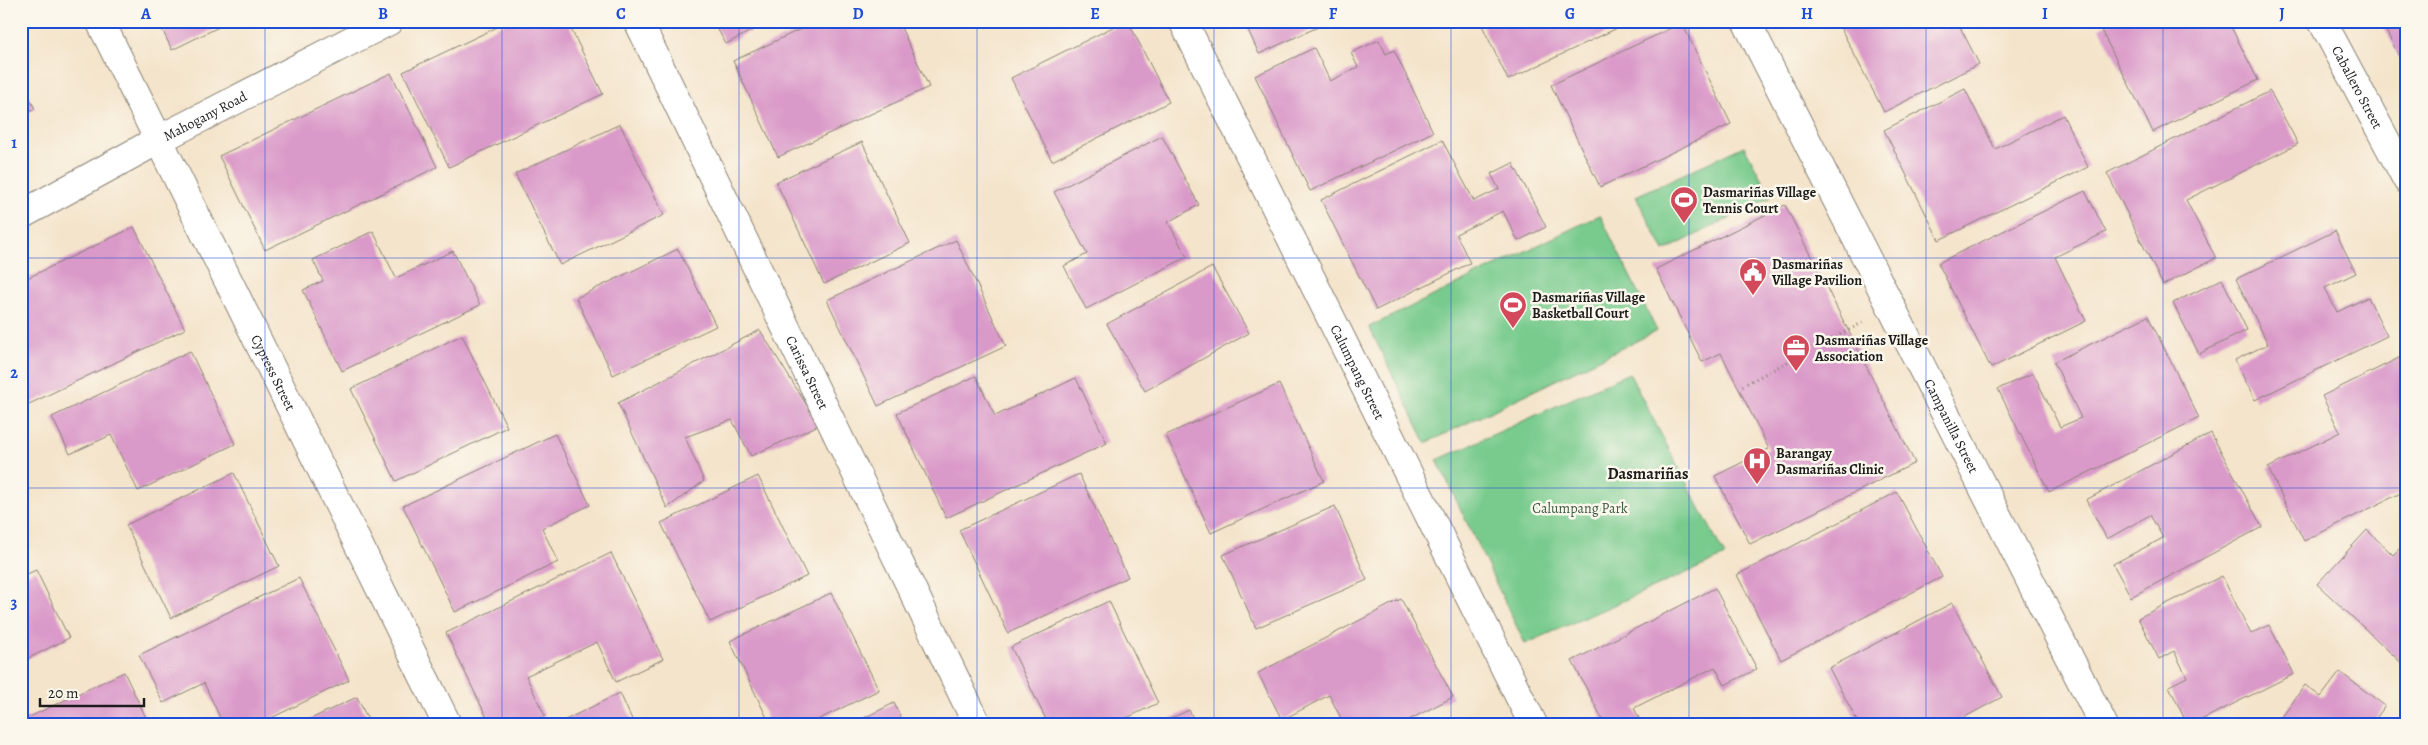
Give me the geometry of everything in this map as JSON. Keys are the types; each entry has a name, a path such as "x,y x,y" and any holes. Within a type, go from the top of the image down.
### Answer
{"street":[{"name":"Cypress Street","path":"100,21 160,139 447,724"},
{"name":"Mahogany Road","path":"21,215 160,139 389,21"},
{"name":"Carissa Street","path":"638,21 977,724"},
{"name":"Calumpang Street","path":"1183,21 1533,724"},
{"name":"Campanilla Street","path":"1746,21 2104,724"},
{"name":"Caballero Street","path":"2322,21 2407,180"}],"path":[{"path":"1738,388 1891,307"}],"green space":[{"name":"Dasmariñas Village Tennis Court","path":"1744,146 1771,197 1664,251 1636,196"},
{"name":"Dasmariñas Village Basketball Court","path":"1600,215 1657,331 1426,443 1369,327"},
{"name":"Calumpang Park","path":"1629,373 1725,556 1525,644 1437,460"}],"building":[{"path":"158,21 231,21 172,50"},
{"path":"510,21 567,21 603,94 449,167 403,72"},
{"path":"713,21 770,21 726,44"},
{"path":"818,21 898,21 929,87 778,157 733,61"},
{"path":"1128,21 1169,102 1052,161 1011,78"},
{"path":"1244,21 1331,21 1259,54"},
{"path":"1480,21 1632,21 1508,80"},
{"path":"1837,21 1957,21 1979,64 1884,112"},
{"path":"2114,21 2228,21 2258,80 2153,132 2100,28"},
{"path":"2381,21 2407,21 2407,65 2404,66"},
{"path":"1682,23 1731,124 1600,187 1551,85"},
{"path":"1379,40 1386,54 1394,50 1433,132 1310,191 1255,76 1314,48 1330,81 1358,67 1351,53"},
{"path":"391,73 437,167 265,250 219,156"},
{"path":"21,81 35,109 21,116"},
{"path":"1965,89 1995,149 2063,115 2088,167 1939,240 1884,130"},
{"path":"2270,91 2298,144 2186,200 2216,258 2163,285 2107,173"},
{"path":"620,124 664,215 560,265 515,174"},
{"path":"1162,136 1199,205 1168,222 1187,257 1086,309 1064,266 1087,254 1054,192"},
{"path":"1442,140 1474,201 1499,189 1491,174 1513,163 1546,227 1518,241 1503,211 1456,234 1470,263 1376,310 1321,200"},
{"path":"862,142 910,243 824,284 776,182"},
{"path":"2085,191 2106,232 2055,257 2086,321 1991,368 1938,263"},
{"path":"1785,205 1915,463 1750,544 1715,476 1769,449 1721,353 1702,362 1656,269"},
{"path":"134,227 185,329 25,406 21,398 21,281"},
{"path":"373,231 396,278 453,251 480,305 342,371 303,290 323,281 313,260"},
{"path":"2335,231 2356,273 2325,288 2337,312 2368,297 2387,336 2255,400 2235,360 2268,344 2236,279"},
{"path":"956,240 1006,346 878,406 827,300"},
{"path":"678,249 716,326 613,375 576,298"},
{"path":"1212,267 1249,333 1145,391 1107,324"},
{"path":"2222,279 2247,330 2199,354 2173,303"},
{"path":"2148,316 2199,418 2049,492 1998,389 2033,373 2060,427 2081,418 2054,362"},
{"path":"760,330 819,425 751,456 732,420 685,437 704,481 667,508 618,403"},
{"path":"462,335 507,427 396,481 351,389"},
{"path":"190,351 235,444 138,491 111,435 70,454 52,417"},
{"path":"2403,356 2407,364 2407,490 2304,541 2268,468 2340,432 2322,396"},
{"path":"976,376 995,416 1076,378 1107,443 946,518 897,413"},
{"path":"1279,384 1324,481 1211,533 1166,435"},
{"path":"2211,433 2262,527 2131,597 2113,564 2163,538 2150,515 2107,539 2086,500"},
{"path":"555,434 590,505 542,528 558,562 455,612 403,506"},
{"path":"234,473 279,566 171,618 126,525"},
{"path":"1079,474 1128,577 1008,633 959,530"},
{"path":"758,476 807,576 710,622 661,523"},
{"path":"1897,492 1942,577 1781,660 1737,575"},
{"path":"1335,506 1367,580 1256,628 1223,555"},
{"path":"2367,530 2393,555 2407,541 2407,668 2317,584"},
{"path":"611,553 663,659 616,682 597,642 526,676 545,716 529,724 490,724 446,633"},
{"path":"36,570 69,638 21,662 21,577"},
{"path":"2222,576 2251,634 2269,625 2294,674 2193,724 2187,724 2169,686 2187,677 2174,651 2159,659 2138,618"},
{"path":"299,578 349,680 259,724 223,724 204,683 163,703 139,655"},
{"path":"1715,588 1757,669 1725,685 1715,667 1634,708 1642,724 1605,724 1572,661"},
{"path":"831,593 879,690 809,724 770,724 730,641"},
{"path":"1401,599 1453,697 1401,724 1330,724 1341,718 1329,695 1282,720 1258,673"},
{"path":"1109,601 1158,703 1114,724 1048,724 1011,647"},
{"path":"1952,603 2002,697 1952,724 1859,724 1829,668"},
{"path":"124,672 149,724 21,724 21,721"},
{"path":"2340,672 2385,706 2372,724 2277,724 2305,685 2321,697"},
{"path":"620,693 634,724 557,724"},
{"path":"357,697 370,724 300,724"},
{"path":"894,703 904,724 852,724"},
{"path":"1189,710 1196,724 1159,724"}],"place":[{"name":"Dasmariñas Village Tennis Court","path":"1684,224"},
{"name":"Dasmariñas Village Pavilion","path":"1753,296"},
{"name":"Dasmariñas Village Basketball Court","path":"1513,329"},
{"name":"Dasmariñas Village Association","path":"1796,372"},
{"name":"Barangay Dasmariñas Clinic","path":"1757,485"}],"district":[{"name":"Dasmariñas","path":"1648,474"}]}
